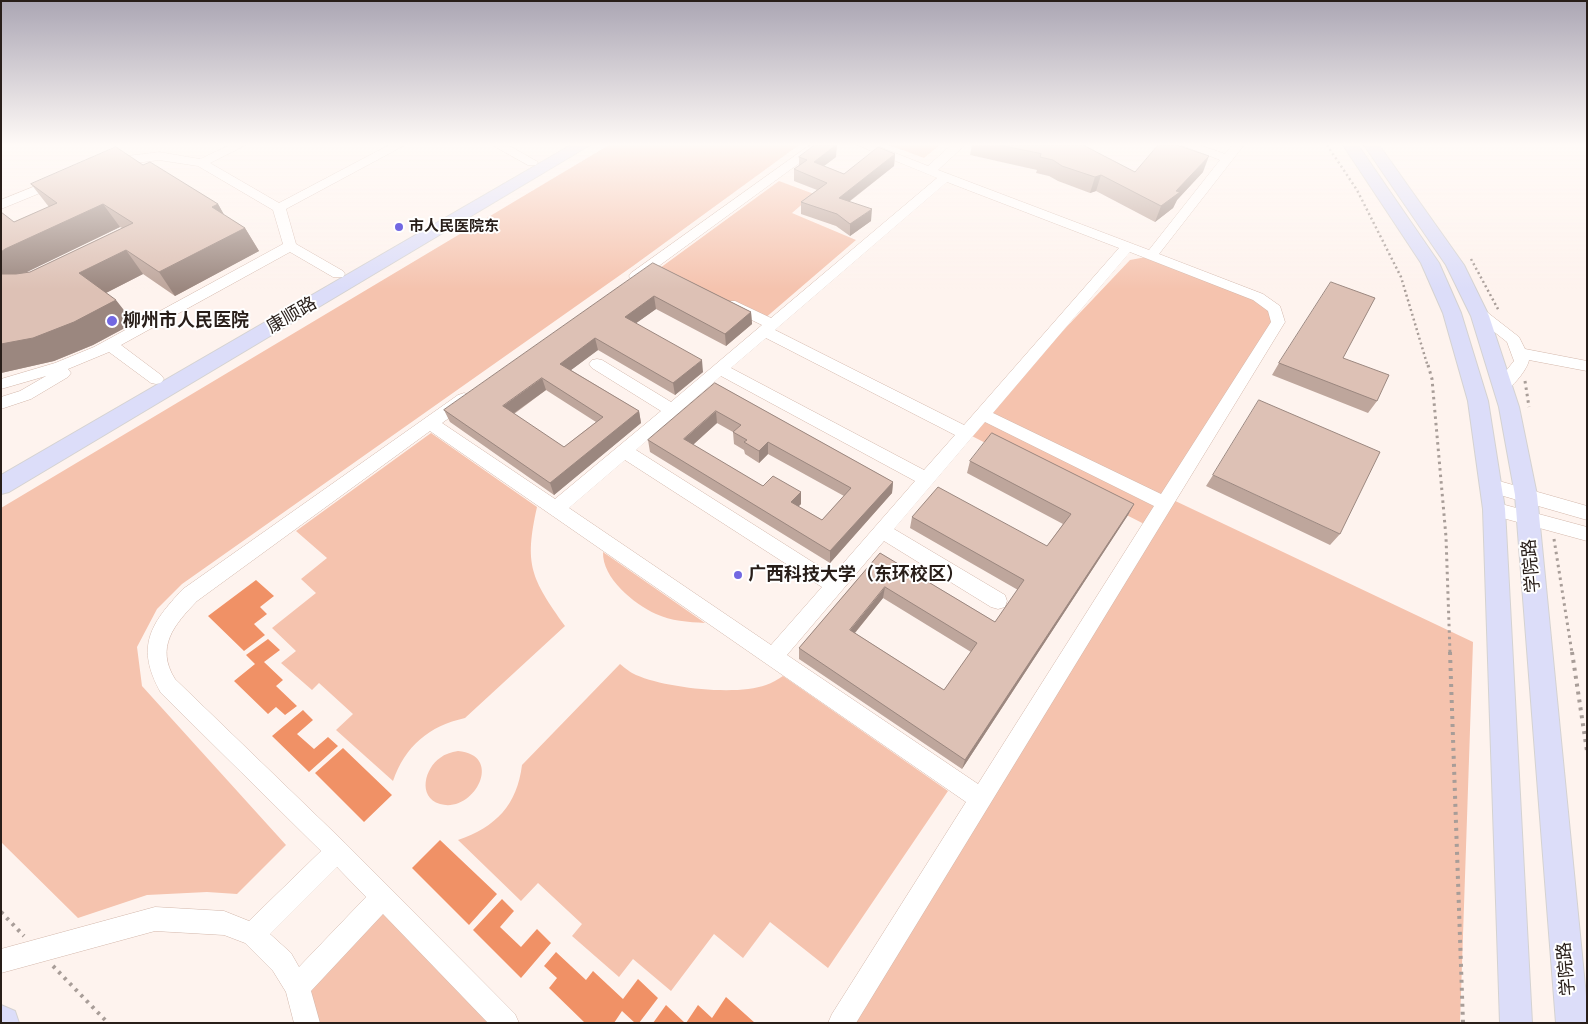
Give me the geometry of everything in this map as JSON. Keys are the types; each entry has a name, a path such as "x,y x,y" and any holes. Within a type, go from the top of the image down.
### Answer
{"main road":[{"name":"康顺路","path":"1,468 479,193"},
{"name":"康顺路","path":"1,486 501,193"},
{"name":"学院路","path":"1382,193 1430,263 1452,312 1478,401 1493,498 1516,1023"},
{"name":"学院路","path":"1404,193 1455,265 1478,312 1509,407 1527,506 1572,1023"}],"street":[{"path":"1,205 30,193"},
{"path":"253,193 279,208 290,246 338,274"},
{"path":"279,208 308,193"},
{"path":"627,282 751,193"},
{"path":"556,509 926,193"},
{"path":"842,1023 1278,322 1274,309 1258,297 986,193"},
{"path":"1151,256 1201,193"},
{"path":"1,403 17,399 32,392 105,348 290,246"},
{"path":"773,657 1127,247"},
{"path":"651,265 668,274"},
{"path":"720,299 768,328 966,433"},
{"path":"1478,312 1514,340 1520,358"},
{"path":"105,348 156,379"},
{"path":"1,384 60,367 105,348"},
{"path":"1520,358 1587,366"},
{"path":"1502,386 1520,358"},
{"path":"596,364 672,410"},
{"path":"720,369 926,479"},
{"path":"477,389 190,595 176,609 162,628 157,645 156,659 159,674 168,686 337,851 506,1023"},
{"path":"982,414 1165,504"},
{"path":"430,423 981,799"},
{"path":"624,451 834,586"},
{"path":"1493,498 1527,506 1587,513"},
{"path":"1527,506 1551,524 1587,534"},
{"path":"882,531 998,601"},
{"path":"252,934 337,851"},
{"path":"297,988 383,897"},
{"path":"1,961 94,934 155,919 224,923 252,934 282,962 297,988 307,1023"}],"path":[{"path":"1358,193 1401,277 1432,379 1446,537 1463,1023"},
{"path":"1520,358 1530,416"},
{"path":"1551,524 1563,589 1587,750"}],"shaded area":[{"path":"529,193 733,193 633,266 182,584 157,609 137,647 142,686 286,845 237,894 207,892 147,895 78,918 1,842 1,508"},
{"path":"763,193 814,194 792,213 856,240 764,319 660,268"},
{"path":"1151,256 1258,297 1278,322 1169,498 1473,642 1460,1023 841,1023 1150,527 966,433 1130,260"},
{"path":"431,433 537,507 531,543 533,570 544,595 565,626 465,718 440,726 420,739 404,758 393,781 336,730 353,714 319,683 312,690 281,663 296,651 272,628 316,593 301,579 327,558 296,531"},
{"path":"603,552 705,623 686,622 668,618 647,610 638,604 614,580 604,562"},
{"path":"256,580 274,596 260,607 267,614 254,624 265,635 244,651 208,616"},
{"path":"268,639 280,650 264,662 283,680 276,686 297,706 285,715 276,707 268,714 234,681 255,664 246,655"},
{"path":"620,664 634,674 649,680 701,689 737,690 753,688 768,684 783,676 948,791 828,968 770,922 743,958 714,934 671,991 633,959 619,977 572,936 582,924 538,883 521,901 458,840 483,828 502,813 510,803 515,792 522,765"},
{"path":"303,710 313,720 297,734 314,749 328,737 338,746 309,772 272,736"},
{"path":"343,748 392,795 364,822 315,773"},
{"path":"458,751 472,755 480,762 482,772 479,783 473,793 464,801 452,805 440,804 428,795 426,789 427,775 430,768 440,758 448,753"},
{"path":"440,840 497,894 469,925 412,868"},
{"path":"383,897 506,1023 307,1023 297,987"},
{"path":"502,899 514,911 500,927 521,947 537,929 551,943 521,978 473,930"},
{"path":"556,952 586,980 593,971 623,999 638,979 658,998 639,1023 635,1023 622,1011 614,1023 585,1023 549,988 557,978 544,966"},
{"path":"726,997 755,1023 686,1023 698,1005 712,1018"},
{"path":"666,1005 685,1023 653,1023"}],"building":[{"path":"43,193 200,193 218,204 212,207 245,228 159,272 126,250 79,273 116,300 74,322 33,338 1,344 1,274 30,272 133,223 103,204 1,252 1,212 14,222 57,203"},
{"path":"814,193 846,193 839,198 872,209 850,224 837,214 801,202"},
{"path":"1135,193 1179,193 1161,206"},
{"path":"653,263 751,312 725,334 654,296 625,317 702,360 673,383 595,338 560,364 639,411 550,483 444,410","holes":["542,378 603,417 564,447 503,406"]},
{"path":"1331,282 1375,298 1343,358 1389,375 1377,401 1279,363"},
{"path":"715,383 893,482 830,551 648,440","holes":["716,411 741,425 733,432 747,440 744,442 759,451 768,442 851,488 822,520 791,502 801,492 773,476 763,486 684,439"]},
{"path":"1259,400 1380,452 1340,534 1213,475"},
{"path":"992,433 1134,504 965,760 799,648 880,553 995,622 1024,580 912,517 938,487 1047,546 1071,514 970,461","holes":["885,587 977,643 944,690 850,630"]}],"place":[{"name":"市人民医院东","path":"399,227"},
{"name":"柳州市人民医院","path":"112,321"},
{"name":"广西科技大学（东环校区）","path":"738,575"}]}
